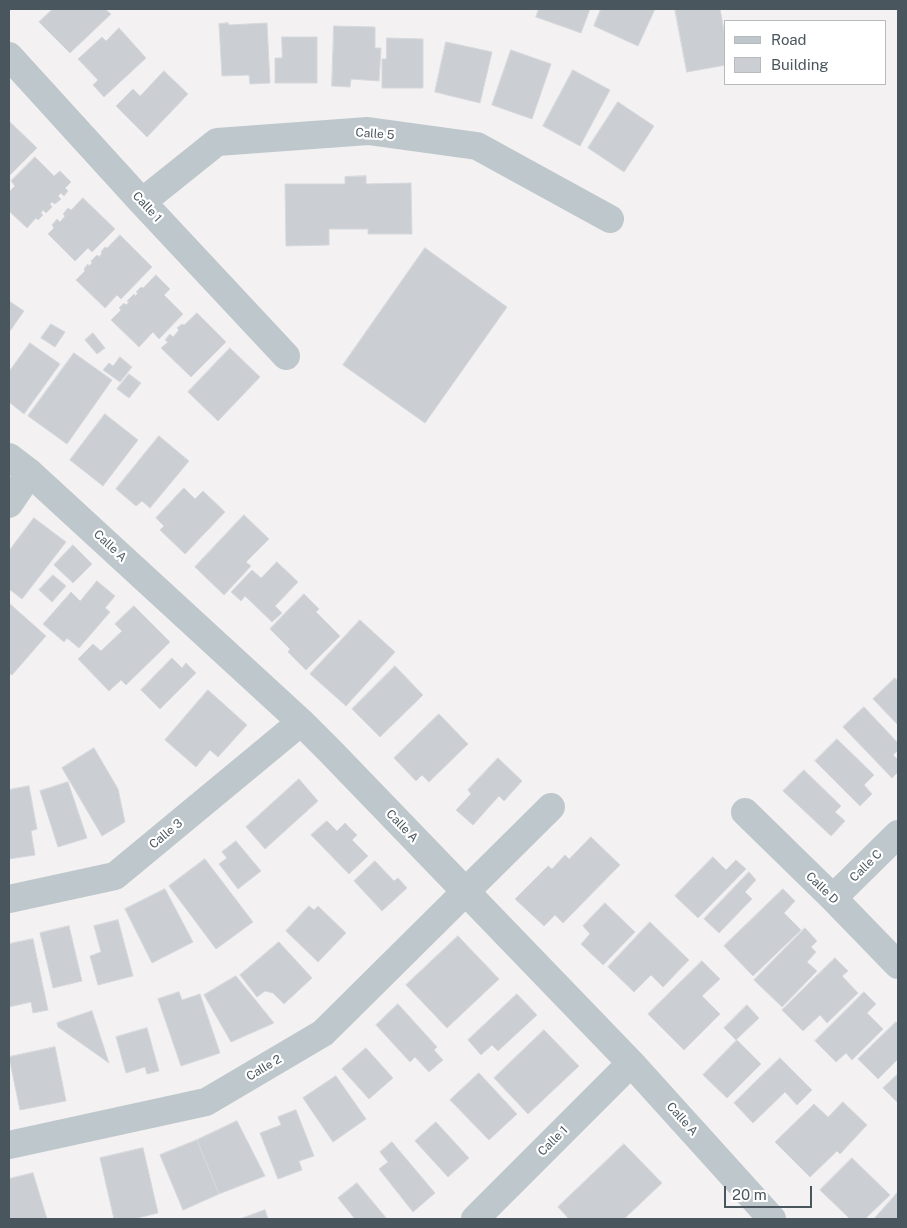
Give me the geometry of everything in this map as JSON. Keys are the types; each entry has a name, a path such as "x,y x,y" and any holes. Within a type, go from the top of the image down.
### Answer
{"street":[{"name":"Calle 1","path":"9,56 286,356"},
{"name":"Calle 5","path":"142,202 217,142 368,131 477,146 610,220"},
{"path":"9,504 19,465"},
{"name":"Calle A","path":"19,465 301,722 631,1063 772,1219"},
{"name":"Calle 3","path":"9,899 115,876 301,722"},
{"name":"Calle 2","path":"9,1145 206,1102 323,1033 551,807"},
{"name":"Calle D","path":"745,812 898,965"},
{"name":"Calle C","path":"833,898 898,834"},
{"name":"Calle 1","path":"475,1219 631,1063"}],"building":[{"path":"53,9 105,9 111,14 70,53 39,22"},
{"path":"539,9 590,9 581,33 536,17"},
{"path":"601,9 655,9 638,46 594,26"},
{"path":"675,9 720,9 724,30 724,65 687,72"},
{"path":"228,23 229,25 267,23 270,83 250,84 249,75 222,76 219,24"},
{"path":"334,26 375,27 375,48 381,48 379,81 351,79 350,87 332,86"},
{"path":"119,28 146,58 104,97 93,85 98,80 78,59 102,37 106,41"},
{"path":"282,37 317,37 317,83 275,83 275,58 282,58"},
{"path":"387,38 423,39 423,88 382,88 382,59 386,59"},
{"path":"446,42 492,52 480,103 435,92"},
{"path":"511,50 551,64 532,119 492,105"},
{"path":"573,70 610,90 580,146 543,126"},
{"path":"164,71 188,94 147,137 116,106 133,89 140,96"},
{"path":"618,102 654,126 624,172 588,148"},
{"path":"9,121 37,148 9,176"},
{"path":"35,157 54,176 60,171 71,182 65,188 68,191 64,196 61,193 58,196 61,199 55,204 52,202 50,204 52,207 46,213 43,210 41,213 43,215 38,220 36,218 27,228 9,211 9,192 15,186 11,181"},
{"path":"366,176 366,184 411,183 412,234 368,234 368,229 329,229 329,245 286,246 285,184 345,184 345,177"},
{"path":"83,198 115,229 92,252 88,248 75,261 48,234 54,228 52,225 57,219 60,222 68,208 71,210"},
{"path":"120,235 152,267 121,299 117,295 105,308 76,280 85,271 84,269 88,264 89,266 97,255 99,257 105,247 107,248"},
{"path":"425,248 507,307 425,423 343,365"},
{"path":"156,275 170,289 164,295 183,314 159,339 153,332 139,347 111,320 121,310 119,308 124,303 126,305 129,302 127,301 134,294 135,296 138,293 136,292 141,287 143,288"},
{"path":"9,301 24,311 10,331 9,331"},
{"path":"197,313 226,342 191,377 161,348 168,342 165,340 170,334 173,337 179,330 177,328 182,324 184,325"},
{"path":"51,324 65,332 55,347 41,338"},
{"path":"93,333 105,348 97,354 85,340"},
{"path":"30,343 60,364 24,414 9,402 9,372"},
{"path":"230,348 260,377 218,421 188,392"},
{"path":"74,353 112,380 67,444 28,416"},
{"path":"120,357 132,367 120,382 103,370 109,363 113,366"},
{"path":"129,374 141,383 129,398 117,389"},
{"path":"105,414 138,440 103,486 70,460"},
{"path":"159,436 189,461 150,508 142,501 136,506 116,489"},
{"path":"184,488 195,499 203,491 225,512 185,554 160,530 164,526 156,518"},
{"path":"244,515 269,539 246,562 251,566 224,595 195,567"},
{"path":"34,518 66,542 22,599 9,589 9,551"},
{"path":"73,545 92,564 73,583 54,565"},
{"path":"277,562 298,582 275,606 282,613 272,622 245,596 241,601 231,592 252,570 261,578"},
{"path":"53,575 66,586 52,602 39,590"},
{"path":"97,581 115,596 105,608 110,612 79,648 67,638 64,642 43,624 71,592 80,601"},
{"path":"304,594 319,609 316,612 340,636 306,670 288,652 290,649 270,629"},
{"path":"9,603 46,636 12,675 9,673"},
{"path":"134,606 170,642 126,685 121,680 109,691 78,659 93,644 101,651 122,631 115,624"},
{"path":"360,620 395,652 346,706 310,674"},
{"path":"172,658 182,668 186,663 196,673 160,709 141,690"},
{"path":"395,666 423,695 380,737 352,709"},
{"path":"895,678 898,682 898,725 873,699"},
{"path":"208,690 247,725 218,757 210,750 196,767 165,740"},
{"path":"864,707 898,743 898,750 893,755 898,760 898,772 892,778 843,727"},
{"path":"439,714 468,744 429,782 422,775 416,781 394,758"},
{"path":"837,739 874,775 864,785 872,794 860,806 815,761"},
{"path":"94,748 118,789 125,822 102,836 62,768"},
{"path":"498,758 522,781 504,801 499,796 473,825 456,810 471,794 468,790"},
{"path":"804,770 841,806 835,812 845,821 831,836 783,791"},
{"path":"299,779 318,801 265,849 246,827"},
{"path":"68,782 87,838 58,847 40,791"},
{"path":"29,786 37,829 31,831 35,855 9,859 9,790"},
{"path":"327,821 337,831 345,823 357,835 352,840 368,856 349,874 311,835"},
{"path":"591,837 620,865 563,923 555,915 544,926 515,899 548,866 552,869 565,855 569,859"},
{"path":"236,841 261,871 238,889 219,864 227,858 222,852"},
{"path":"713,857 726,870 736,860 746,869 698,918 675,896"},
{"path":"205,859 253,922 216,949 169,886"},
{"path":"375,861 394,881 398,878 407,888 382,911 354,881"},
{"path":"749,872 756,880 745,892 752,899 719,933 704,919"},
{"path":"165,889 193,942 152,963 125,909"},
{"path":"783,889 795,901 784,913 801,930 753,976 724,946"},
{"path":"605,903 635,932 603,965 581,944 590,934 583,926"},
{"path":"309,906 314,910 318,906 346,933 318,962 286,931"},
{"path":"118,920 133,976 98,985 90,956 101,952 94,926"},
{"path":"650,922 689,960 663,987 651,975 634,992 608,967"},
{"path":"69,926 82,981 53,988 40,933"},
{"path":"805,928 817,941 811,947 816,952 807,962 817,971 782,1007 754,980"},
{"path":"458,936 499,979 447,1028 406,985"},
{"path":"33,939 48,1010 33,1013 31,1002 9,1007 9,944"},
{"path":"279,942 312,978 284,1004 273,993 265,991 257,997 240,975"},
{"path":"835,958 848,971 842,976 858,993 827,1023 820,1015 803,1031 782,1010"},
{"path":"702,961 720,979 702,996 720,1014 684,1050 648,1014"},
{"path":"236,976 274,1023 231,1042 204,995"},
{"path":"179,992 182,1000 200,994 220,1053 181,1066 158,999"},
{"path":"864,992 876,1004 867,1013 883,1029 852,1060 846,1053 836,1062 815,1041"},
{"path":"517,994 537,1015 498,1051 492,1045 481,1055 468,1040"},
{"path":"398,1004 437,1047 434,1050 443,1060 429,1072 415,1057 410,1062 376,1025"},
{"path":"747,1005 759,1018 736,1040 724,1028"},
{"path":"92,1011 109,1063 58,1027 57,1023"},
{"path":"896,1022 898,1024 898,1059 878,1079 858,1059"},
{"path":"147,1028 159,1071 147,1074 145,1067 126,1073 116,1037"},
{"path":"544,1030 579,1066 528,1114 494,1078"},
{"path":"737,1040 761,1064 727,1098 703,1075"},
{"path":"55,1047 66,1101 20,1110 9,1057"},
{"path":"366,1048 393,1078 369,1099 342,1069"},
{"path":"780,1058 812,1090 797,1105 785,1092 753,1123 734,1103"},
{"path":"479,1073 517,1114 489,1140 450,1100"},
{"path":"898,1074 898,1103 883,1088"},
{"path":"336,1076 366,1119 333,1142 303,1098"},
{"path":"843,1102 867,1125 840,1154 837,1151 810,1177 775,1142 814,1104 828,1117"},
{"path":"296,1110 314,1156 299,1161 302,1170 278,1179 260,1133 281,1125 278,1117"},
{"path":"237,1121 265,1176 219,1194 197,1140"},
{"path":"436,1122 469,1158 448,1177 415,1141"},
{"path":"197,1140 219,1194 183,1210 160,1155"},
{"path":"392,1142 435,1193 413,1212 379,1169 388,1162 380,1152"},
{"path":"624,1144 662,1183 624,1219 569,1219 558,1207"},
{"path":"143,1148 158,1213 133,1219 114,1219 100,1158"},
{"path":"852,1158 890,1195 865,1219 850,1219 820,1190"},
{"path":"33,1173 47,1219 9,1219 9,1179"},
{"path":"357,1183 387,1219 355,1219 338,1198"},
{"path":"898,1192 898,1219 874,1219"},
{"path":"265,1210 268,1219 240,1219"}]}
